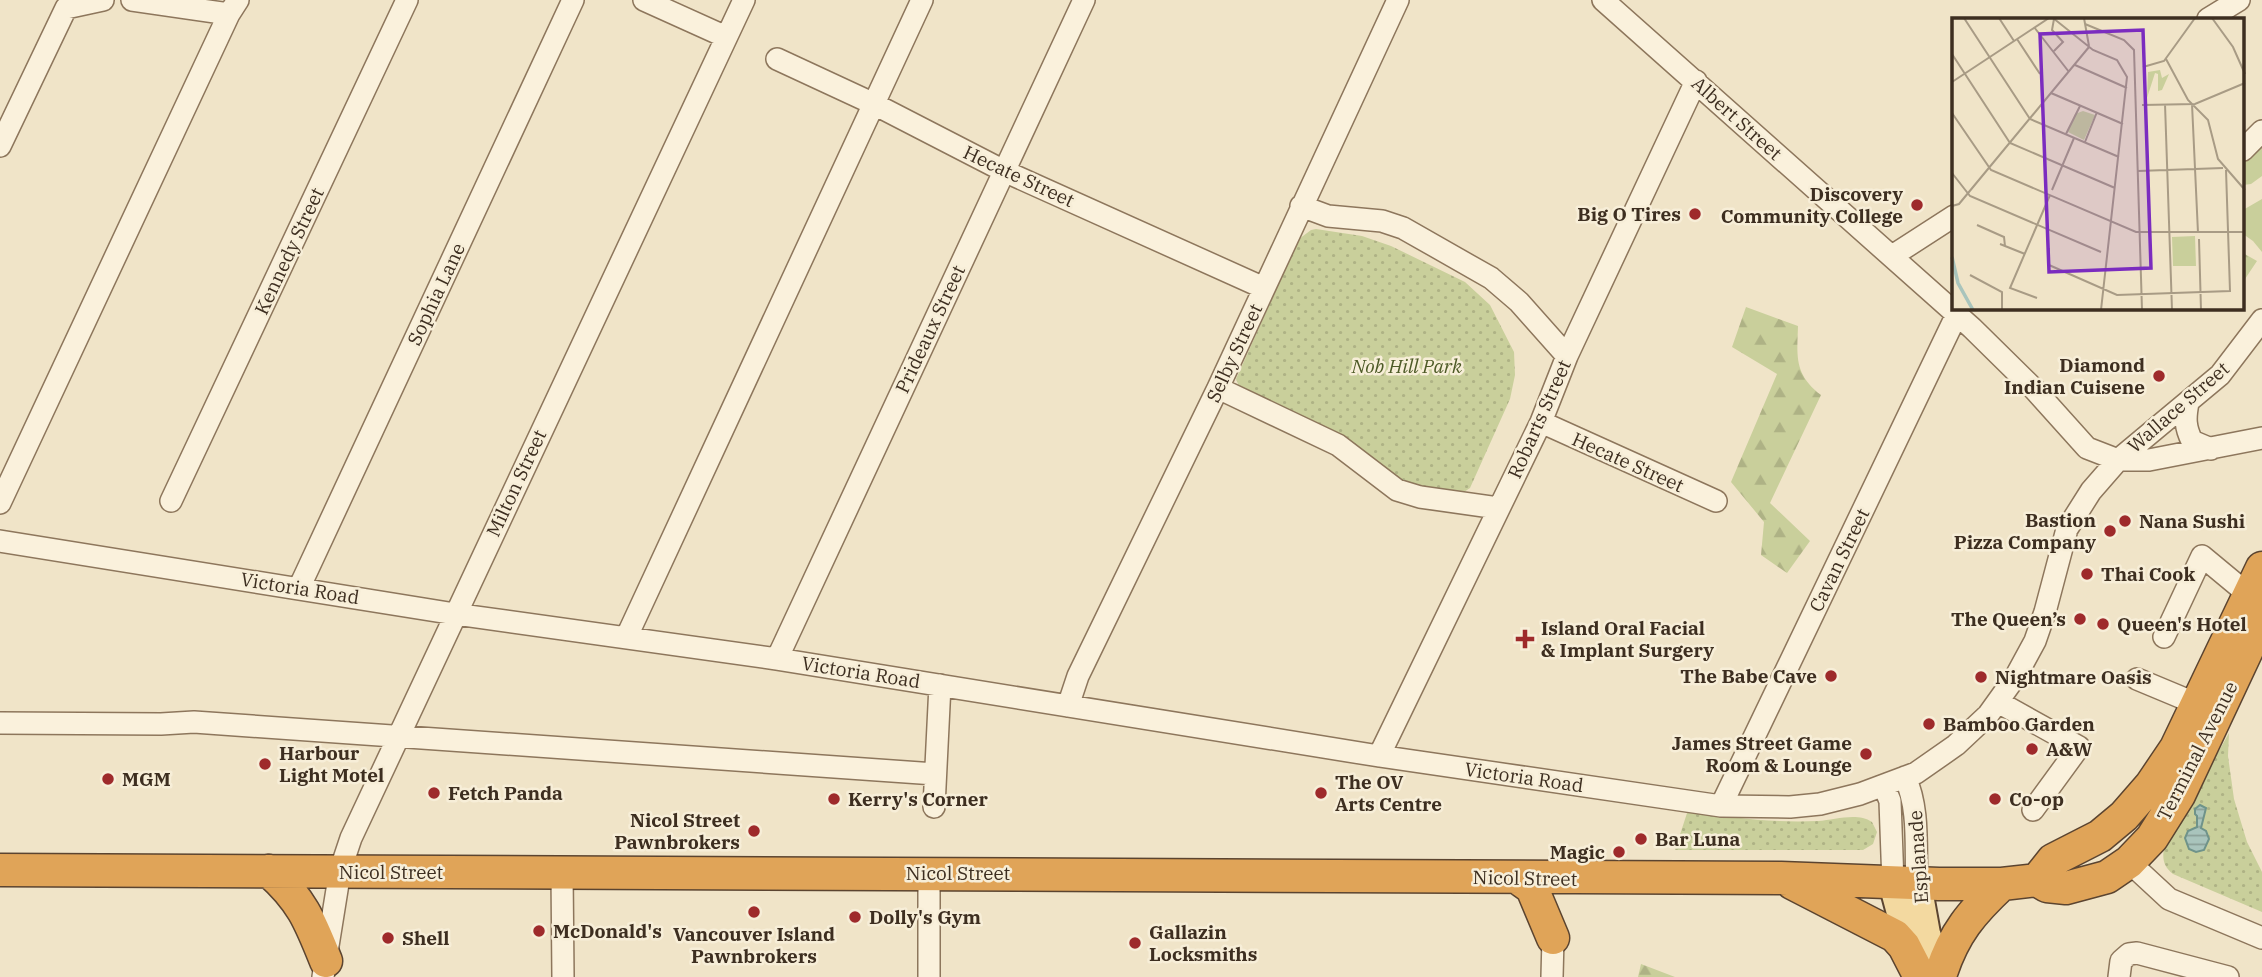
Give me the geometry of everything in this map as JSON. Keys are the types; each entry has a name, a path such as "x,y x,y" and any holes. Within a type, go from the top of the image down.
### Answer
{"highway":[{"name":"Terminal Avenue","path":"2037,880 2053,860 2100,836 2124,816 2151,785 2176,748 2197,704 2258,594"},
{"name":"Terminal Avenue","path":"1905,883 2002,884 2037,880 2055,888 2080,886 2107,877 2129,862 2152,838 2179,795 2258,594"},
{"name":"Nicol Street","path":"0,870 1781,878 1905,883"},
{"path":"269,871 286,886 308,915 324,969"},
{"path":"1518,878 1532,888 1553,938"},
{"path":"1553,938 1566,888 1578,878"},
{"path":"1781,878 1895,936 1931,976 1972,912 2002,884"}],"main road":[{"name":"Esplanade","path":"1905,883 1909,947 1931,976"}],"street":[{"path":"0,146 9,104 66,8 103,0"},
{"path":"0,503 233,7 132,0"},
{"name":"Kennedy Street","path":"171,501 407,0"},
{"name":"Sophia Lane","path":"299,588 573,0"},
{"path":"644,0 726,37"},
{"name":"Milton Street","path":"324,969 340,872 351,838 744,0"},
{"path":"627,636 922,0"},
{"name":"Prideaux Street","path":"777,659 1084,0"},
{"name":"Selby Street","path":"1068,706 1078,676 1218,388 1398,0"},
{"name":"Albert Street","path":"1603,0 1952,310"},
{"path":"2210,18 2239,0"},
{"name":"Hecate Street","path":"777,59 874,104 1004,171 1264,288"},
{"name":"Robarts Street","path":"1379,756 1541,422 1567,356 1696,81"},
{"path":"2244,149 2262,131"},
{"path":"1301,206 1328,216 1370,219 1403,228 1491,278 1519,302 1567,356"},
{"path":"1892,256 1952,217"},
{"name":"Albert Street","path":"1953,310 2034,389 2088,448 2118,460"},
{"name":"Cavan Street","path":"1721,806 1957,314"},
{"name":"Wallace Street","path":"1998,702 2021,669 2035,640 2067,529 2091,491 2118,460 2220,375 2262,320"},
{"path":"1218,388 1338,445 1396,490 1432,499 1498,508"},
{"path":"2188,403 2185,418 2192,441 2211,449"},
{"name":"Hecate Street","path":"1541,422 1716,501"},
{"path":"2118,460 2150,460 2262,438"},
{"name":"Victoria Road","path":"0,541 455,614 627,636 1379,756 1721,806 1800,806 1852,796 1884,786 1924,768 1956,745 1998,702"},
{"path":"2164,637 2202,556 2258,594"},
{"path":"2137,679 2197,704"},
{"path":"934,807 940,685"},
{"path":"1998,702 2079,747 2033,810"},
{"path":"0,723 194,722 935,774"},
{"name":"Esplanade","path":"1905,777 1913,796 1915,813 1905,883"},
{"name":"Esplanade","path":"1884,786 1890,801 1905,883"},
{"path":"2129,862 2169,899 2262,938"},
{"path":"562,872 563,977"},
{"path":"929,873 929,977"},
{"path":"1552,977 1553,938"},
{"path":"2119,977 2121,961 2129,954 2137,953 2228,977"}],"green space":[{"path":"2262,140 2262,176 2251,184 2244,185 2244,159"},
{"path":"2262,199 2262,252 2244,235 2244,209"},
{"name":"Nob Hill Park","path":"1316,229 1362,236 1391,246 1465,282 1490,305 1514,352 1515,375 1510,399 1470,488 1458,496 1402,487 1240,389 1236,379 1299,239"},
{"path":"2244,254 2257,261 2244,280"},
{"path":"1746,307 1798,326 1799,364 1806,380 1821,395 1770,503 1810,541 1787,573 1761,555 1764,522 1731,482 1777,374 1732,347"},
{"path":"2229,733 2228,756 2234,799 2247,842 2262,872 2262,912 2173,874 2164,860 2164,848"},
{"path":"1688,810 1736,818 1785,821 1860,817 1872,822 1877,832 1873,844 1863,850 1675,850"},
{"path":"1641,964 1675,977 1638,977"}],"water":[{"path":"2200,805 2206,808 2201,828 2206,831 2209,839 2204,850 2196,852 2189,849 2185,838 2188,831 2197,827 2195,809"}],"place":[{"name":"Discovery Community College","path":"1917,205"},
{"name":"Big O Tires","path":"1695,214"},
{"name":"Diamond Indian Cuisene","path":"2159,376"},
{"name":"Nana Sushi","path":"2125,521"},
{"name":"Bastion Pizza Company","path":"2110,531"},
{"name":"Thai Cook","path":"2087,574"},
{"name":"The Queen’s","path":"2080,619"},
{"name":"Queen's Hotel","path":"2103,624"},
{"name":"Island Oral Facial & Implant Surgery","path":"1525,639"},
{"name":"The Babe Cave","path":"1831,676"},
{"name":"Nightmare Oasis","path":"1981,677"},
{"name":"Bamboo Garden","path":"1929,724"},
{"name":"A&W","path":"2032,749"},
{"name":"James Street Game Room & Lounge","path":"1866,754"},
{"name":"Harbour Light Motel","path":"265,764"},
{"name":"MGM","path":"108,779"},
{"name":"Fetch Panda","path":"434,793"},
{"name":"The OV Arts Centre","path":"1321,793"},
{"name":"Kerry's Corner","path":"834,799"},
{"name":"Co-op","path":"1995,799"},
{"name":"Nicol Street Pawnbrokers","path":"754,831"},
{"name":"Bar Luna","path":"1641,839"},
{"name":"Magic","path":"1619,852"},
{"name":"Vancouver Island Pawnbrokers","path":"754,912"},
{"name":"Dolly's Gym","path":"855,917"},
{"name":"McDonald's","path":"539,931"},
{"name":"Shell","path":"388,938"},
{"name":"Gallazin Locksmiths","path":"1135,943"}]}
